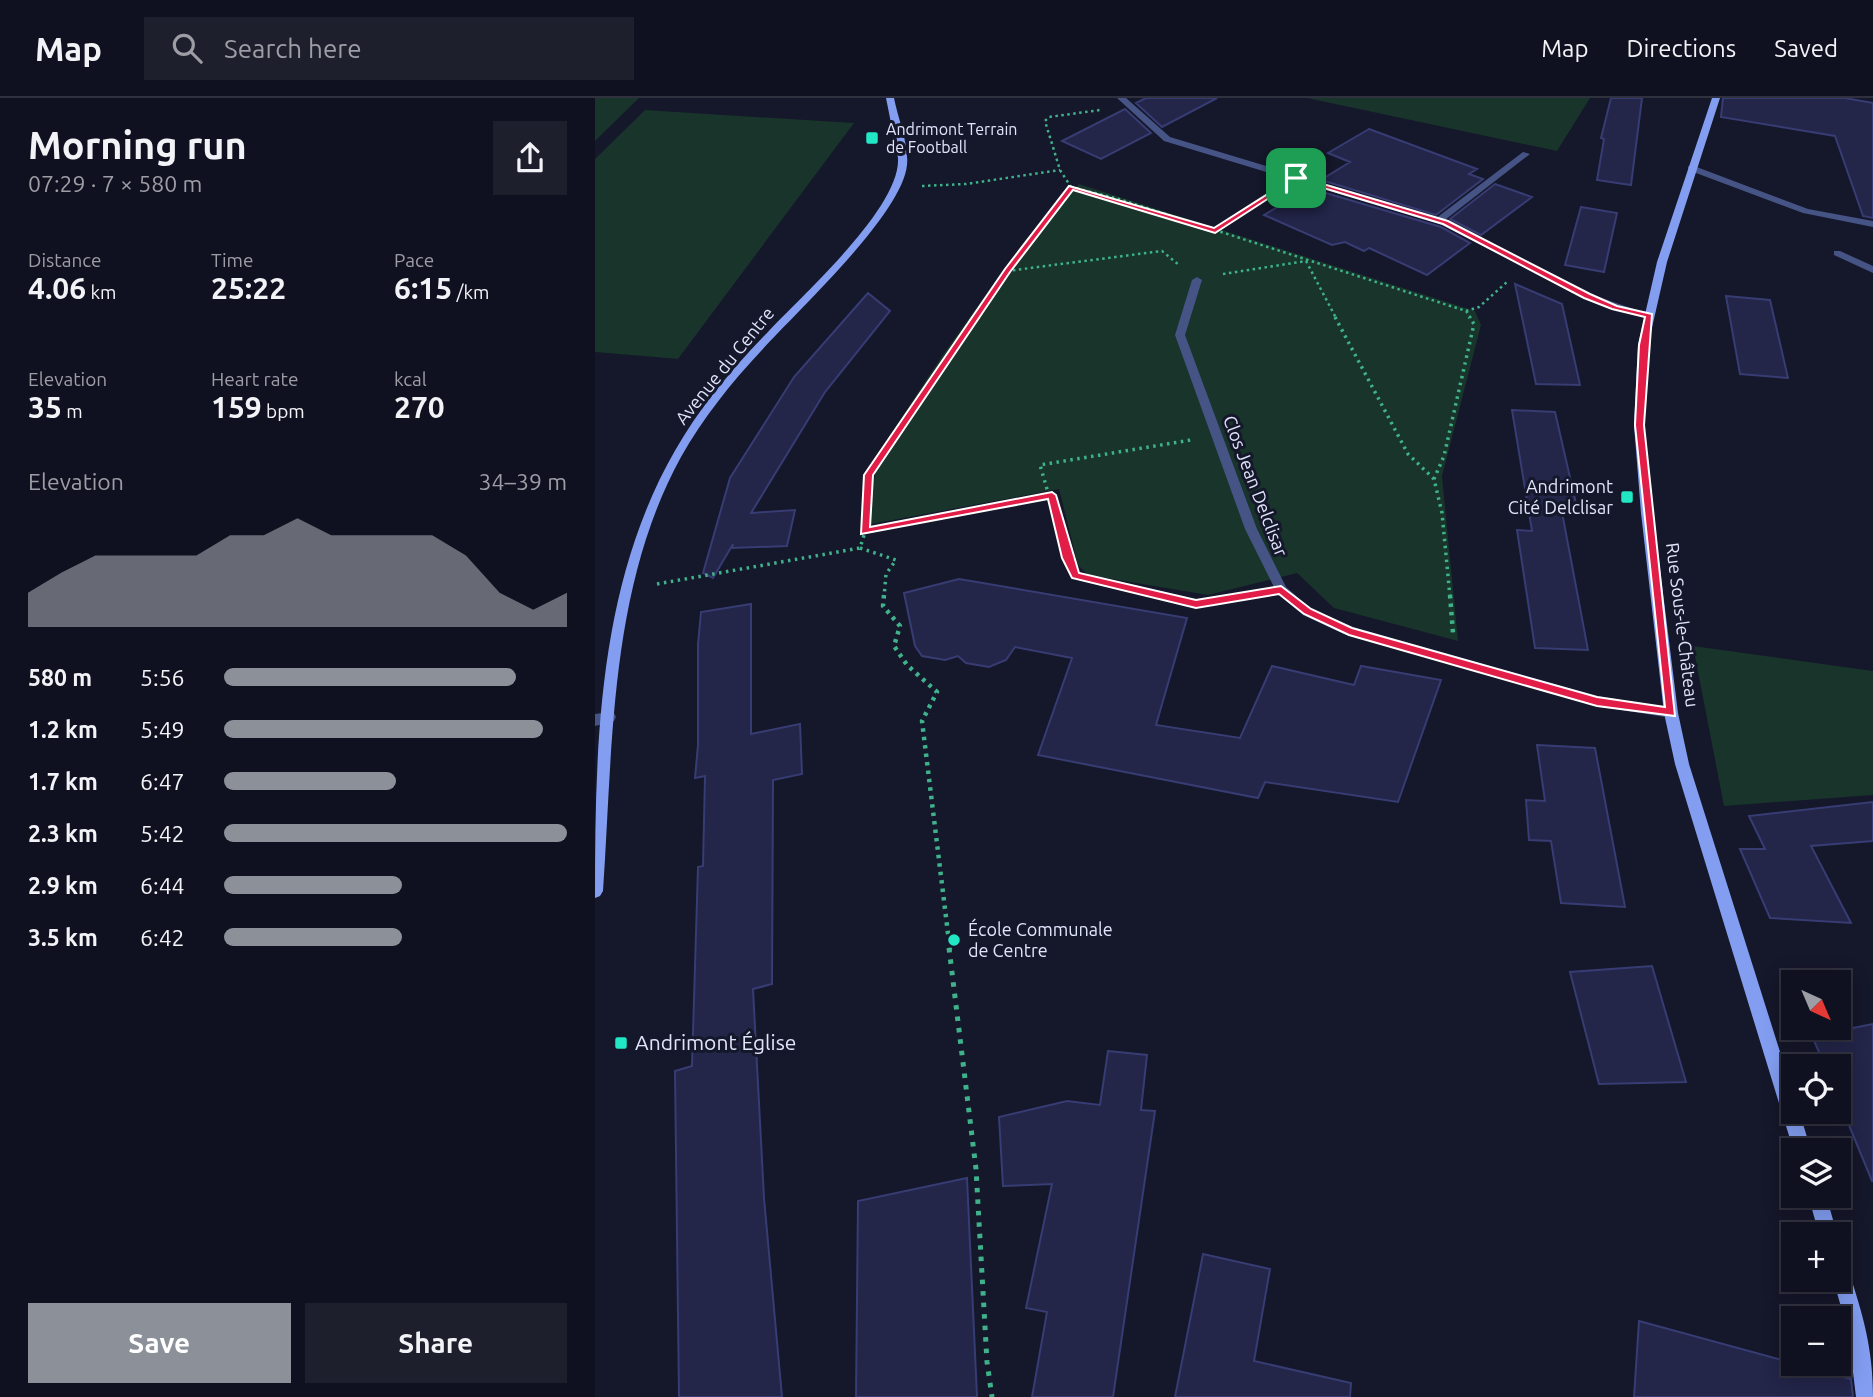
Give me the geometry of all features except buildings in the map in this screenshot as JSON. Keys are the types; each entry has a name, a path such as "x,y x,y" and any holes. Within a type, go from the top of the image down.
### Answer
{"street":[{"name":"Avenue du Centre","path":"595,891 602,719 619,613 639,538 668,470 704,413 754,352 861,237 897,186 903,166 890,98"},
{"name":"Rue Sous-le-Château","path":"1716,98 1662,262 1649,316 1643,345 1639,425 1671,713 1682,764 1799,1138"},
{"path":"1125,102 1167,139 1439,221 1596,300 1649,316"},
{"path":"1439,221 1526,154"},
{"path":"1691,168 1806,211 1873,224"},
{"path":"1837,253 1873,270"},
{"name":"Clos Jean Delclisar","path":"1196,280 1180,335 1251,529 1281,590 1307,612 1349,631 1597,701 1671,713"},
{"path":"1846,1292 1859,1331 1866,1397"}],"path":[{"path":"1125,102 1049,117 1045,121 1060,170 1071,187 1466,311 1479,307 1526,264"},
{"path":"897,186 966,184 1060,170"},
{"path":"1215,231 1296,178"},
{"path":"860,548 865,532 869,475 1007,271 1071,187"},
{"path":"1007,271 1162,251 1196,280 1306,261"},
{"path":"1306,261 1408,454 1434,479 1443,513 1455,659"},
{"path":"1434,479 1444,456 1474,324 1466,311"},
{"path":"1049,496 1039,465 1216,435"},
{"path":"865,532 1052,495 1067,558 1075,576 1196,604 1281,590"},
{"path":"625,589 860,548 895,560 886,574 883,606 901,626 894,646 907,665 937,692 922,722 976,1169 987,1362 992,1397"}],"green space":[{"path":"595,98 639,98 595,141"},
{"path":"1307,98 1590,98 1557,151"},
{"path":"645,110 854,123 678,359 595,352 595,159"},
{"path":"1079,184 1475,311 1481,325 1442,476 1458,641 1334,608 1297,573 1208,595 1088,575 1078,565 1059,489 866,525 879,452 942,356 1026,239"},
{"path":"1693,646 1873,671 1873,795 1724,806"}],"place":[{"name":"Andrimont Terrain de Football","path":"872,138"},
{"name":"Andrimont Cité Delclisar","path":"1627,497"},
{"name":"École Communale de Centre","path":"954,940"},
{"name":"Andrimont Église","path":"621,1043"}],"route":[{"path":"1296,178 1445,223 1587,296 1649,316 1643,345 1639,425 1671,713 1597,701 1349,631 1307,612 1281,590 1196,604 1075,576 1067,558 1052,495 898,523 865,532 869,475 1007,271 1071,187 1119,199 1215,231 1296,178"}]}
